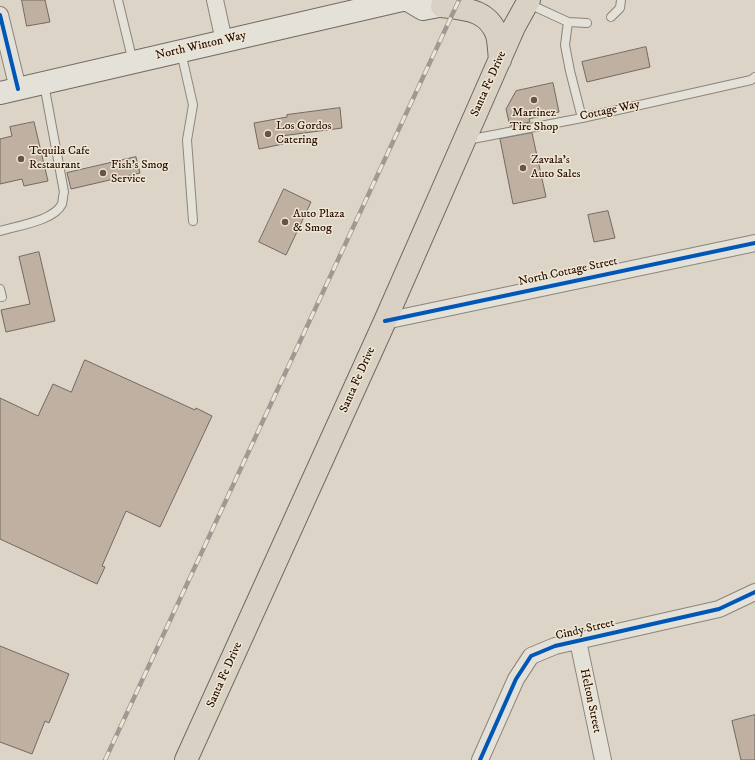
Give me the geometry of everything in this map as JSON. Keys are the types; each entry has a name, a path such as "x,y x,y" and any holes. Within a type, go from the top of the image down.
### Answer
{"main road":[{"name":"North Winton Way","path":"9,91 402,0"},
{"path":"408,0 423,9 469,0"},
{"name":"Santa Fe Drive","path":"186,760 385,321 514,26 528,2"},
{"path":"442,6 471,10 488,19 497,34 500,60"}],"street":[{"path":"215,0 224,41"},
{"path":"0,15 9,91"},
{"name":"North Cottage Street","path":"385,321 755,243"},
{"name":"Cindy Street","path":"480,760 516,679 531,656 555,646 720,609 755,592"},
{"name":"Helton Street","path":"578,641 603,760"}],"lane":[{"path":"118,0 133,62"},
{"path":"611,17 620,8 621,0"},
{"path":"528,2 568,22 586,23"},
{"path":"568,22 565,45 570,72 582,118"},
{"path":"180,51 193,106 187,140 193,221"},
{"name":"Cottage Way","path":"463,141 582,118 751,80 755,77"},
{"path":"0,231 29,224 50,216 62,205 64,192 43,83"}],"building":[{"path":"22,0 45,0 50,22 27,26"},
{"path":"646,47 650,67 587,82 582,62"},
{"name":"Martinez Tire Shop","path":"553,83 559,112 529,119 530,122 510,126 506,109 516,91"},
{"path":"340,108 342,128 281,136 283,144 259,149 254,123 287,117 287,115"},
{"name":"Tequila Cafe Restaurant","path":"34,122 48,181 24,186 22,179 0,184 0,139 12,136 10,127"},
{"name":"Zavala's Auto Sales","path":"532,133 546,197 513,204 500,139"},
{"name":"Fish's Smog Service","path":"136,157 140,173 71,189 67,173"},
{"name":"Auto Plaza & Smog","path":"284,189 311,202 286,255 259,242"},
{"path":"608,211 615,238 594,242 588,215"},
{"path":"39,252 55,321 6,332 1,310 30,304 19,257"},
{"path":"85,360 195,410 196,408 212,416 160,527 126,511 102,566 105,567 97,584 0,539 0,398 38,416 53,384 71,392"},
{"path":"0,646 69,674 49,723 45,721 32,754 0,742"},
{"path":"755,715 755,760 741,760 732,721"}],"railway":[{"path":"105,760 459,0"}],"cycle path":[{"path":"0,15 18,89"},
{"path":"385,321 755,243"},
{"path":"480,760 516,679 531,656 555,646 719,609 755,592"}],"place":[{"name":"Martinez Tire Shop","path":"534,100"},
{"name":"Los Gordos Catering","path":"268,134"},
{"name":"Tequila Cafe Restaurant","path":"21,159"},
{"name":"Zavala's Auto Sales","path":"523,168"},
{"name":"Fish's Smog Service","path":"103,173"},
{"name":"Auto Plaza & Smog","path":"285,222"}]}
